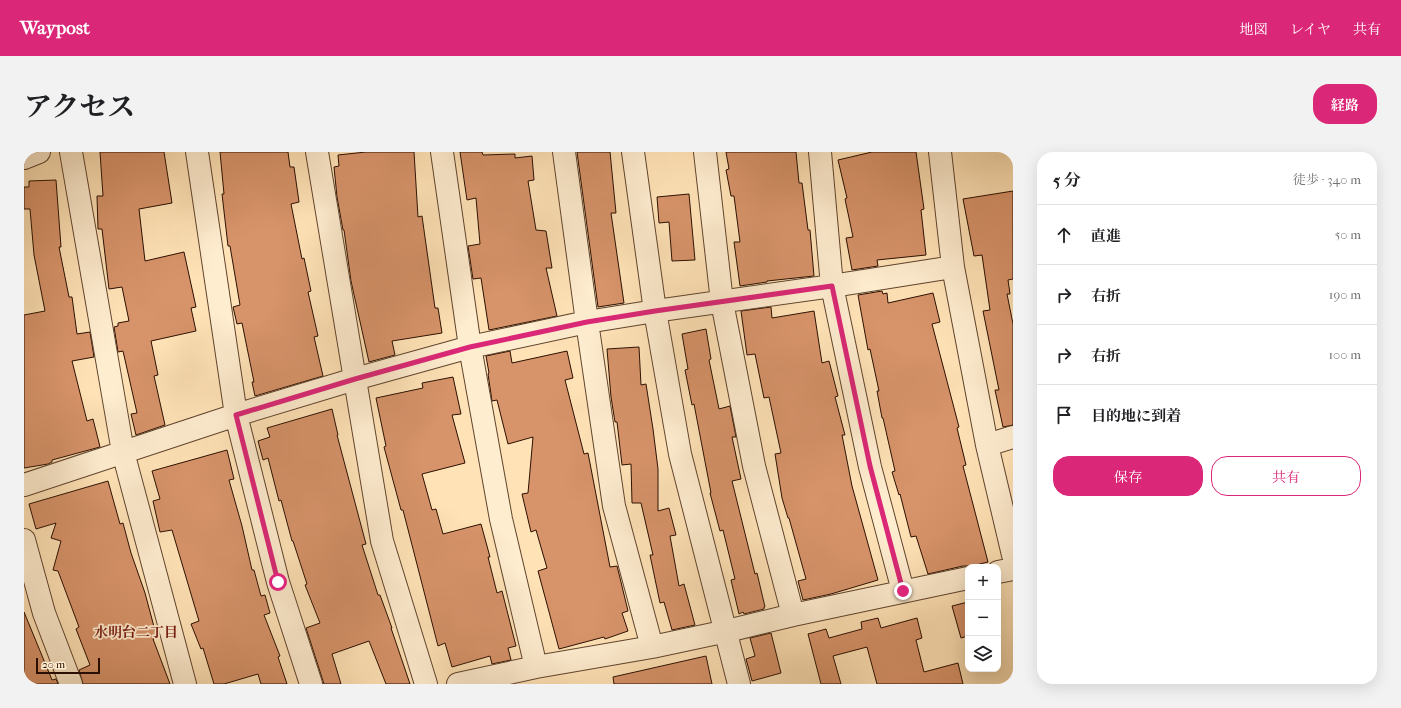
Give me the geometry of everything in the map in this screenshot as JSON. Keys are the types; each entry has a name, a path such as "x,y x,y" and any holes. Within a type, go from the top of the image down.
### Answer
{"street":[{"path":"24,158 39,152"},
{"path":"71,152 123,452 185,684"},
{"path":"197,152 236,415 278,582 311,684"},
{"path":"317,152 382,541 426,684"},
{"path":"442,152 470,347 502,519 536,667"},
{"path":"564,152 614,506 652,647"},
{"path":"633,152 655,311 680,454 727,631 739,684"},
{"path":"705,152 722,302 754,466 793,615"},
{"path":"820,152 832,286 870,466 903,591"},
{"path":"940,152 953,267 987,445 1013,555"},
{"path":"24,485 236,415 355,379 470,347 587,322 953,267"},
{"path":"987,445 1013,437"},
{"path":"24,540 44,613 71,684"},
{"path":"1001,571 1013,568"},
{"path":"458,684 536,667 652,647 965,579"}],"building":[{"path":"100,152 164,152 172,203 139,209 145,261 184,252 196,307 191,308 196,331 151,341 158,375 154,376 165,425 136,435 131,414 137,413 123,351 118,352 114,327 118,326 118,323 129,321 122,287 109,289 102,229 98,229 97,196 103,196"},
{"path":"220,152 288,152 290,167 294,167 299,202 291,204 302,259 304,258 311,291 308,292 318,336 314,337 323,376 255,396 252,382 254,382 242,323 237,324 233,307 240,305 230,246 228,246 222,194 224,194"},
{"path":"366,152 414,152 418,217 422,216 435,308 438,308 442,333 392,341 395,355 369,362 351,281 344,230 337,197 334,167 339,166 338,155"},
{"path":"460,152 482,152 483,155 515,154 515,158 532,156 534,180 528,181 536,230 546,231 552,268 546,268 557,316 489,330 481,278 473,279 468,246 480,244 476,198 467,200"},
{"path":"577,152 610,152 616,213 611,213 624,303 598,307"},
{"path":"726,152 796,152 799,183 802,183 808,230 810,230 814,276 767,281 740,286 734,242 740,242 734,196 731,196 726,170 729,169"},
{"path":"872,152 916,152 924,209 921,210 926,255 877,260 878,266 852,270 846,238 853,237 845,199 847,198 838,160"},
{"path":"56,180 61,247 59,247 69,297 72,297 77,334 90,332 94,357 72,361 87,421 93,419 100,447 52,460 52,462 48,464 24,468 24,315 45,311 34,255 30,209 24,209 24,187 29,187 29,181"},
{"path":"1013,191 1013,279 1008,280 1010,294 1007,294 1013,324 1013,425 1003,427 995,390 999,390 983,311 990,310 982,255 974,256 963,199"},
{"path":"689,194 695,260 672,261 669,222 659,223 657,197"},
{"path":"882,291 883,294 887,293 888,303 933,293 940,322 932,324 959,427 957,428 966,465 963,466 988,562 980,564 965,564 965,566 928,574 916,536 911,537 900,494 899,495 892,472 895,471 882,418 877,391 879,391 870,349 868,350 858,295"},
{"path":"771,307 772,318 814,311 822,363 829,361 838,396 835,397 845,435 842,435 852,486 878,580 831,594 803,600 798,581 806,579 782,498 775,454 781,453 769,397 764,398 755,354 747,355 741,311"},
{"path":"706,329 711,359 709,360 719,409 730,406 736,437 732,437 741,479 732,481 755,574 757,573 765,607 764,609 744,614 743,612 739,614 731,580 735,579 723,530 720,531 710,493 694,404 692,405 685,370 688,369 682,334"},
{"path":"639,347 641,385 646,384 658,469 658,511 669,508 676,535 670,536 679,586 684,584 695,625 672,630 664,602 660,603 650,555 653,555 641,503 632,503 631,464 622,465 617,422 615,422 611,397 607,349"},
{"path":"510,351 512,363 567,351 573,378 565,380 584,454 588,453 610,567 617,566 628,611 622,613 628,631 605,639 604,637 559,649 538,571 547,568 536,530 531,532 522,494 528,493 533,437 508,444 497,400 492,401 486,356"},
{"path":"453,377 461,414 452,415 465,463 422,474 432,510 436,509 443,534 481,524 490,557 488,557 497,593 502,591 516,646 508,648 511,660 492,664 490,656 452,667 445,643 438,646 403,510 401,510 384,447 386,446 376,398 423,388 422,383"},
{"path":"332,409 337,435 366,544 362,545 378,595 380,595 392,628 410,684 386,684 369,641 332,654 341,684 324,684 306,628 320,623 305,585 307,584 292,541 281,500 279,501 268,458 263,460 258,441 270,437 267,428"},
{"path":"227,450 234,479 229,480 242,526 252,570 254,570 261,596 265,595 270,613 264,615 280,656 278,657 287,684 261,684 258,674 224,684 214,684 203,648 201,649 191,624 199,621 172,530 160,532 153,501 160,499 152,471"},
{"path":"108,481 120,524 123,523 131,553 145,593 157,638 153,639 170,684 83,684 79,670 90,665 76,629 79,627 58,571 53,570 61,541 51,538 56,523 36,529 29,504"},
{"path":"965,603 965,637 961,638 952,606"},
{"path":"24,612 52,680 56,679 58,684 24,684"},
{"path":"878,618 881,628 917,618 922,638 916,640 924,672 958,663 963,684 877,684 867,647 833,656 841,684 821,684 808,634 826,629 829,638 862,629 861,622"},
{"path":"771,633 781,673 752,681 746,659 755,656 750,638"},
{"path":"706,656 712,684 614,684 613,677"}],"district":[{"name":"水明台二丁目","path":"136,632"}],"route":[{"path":"278,582 236,415 355,379 470,347 587,322 832,286 870,466 903,591"}]}
